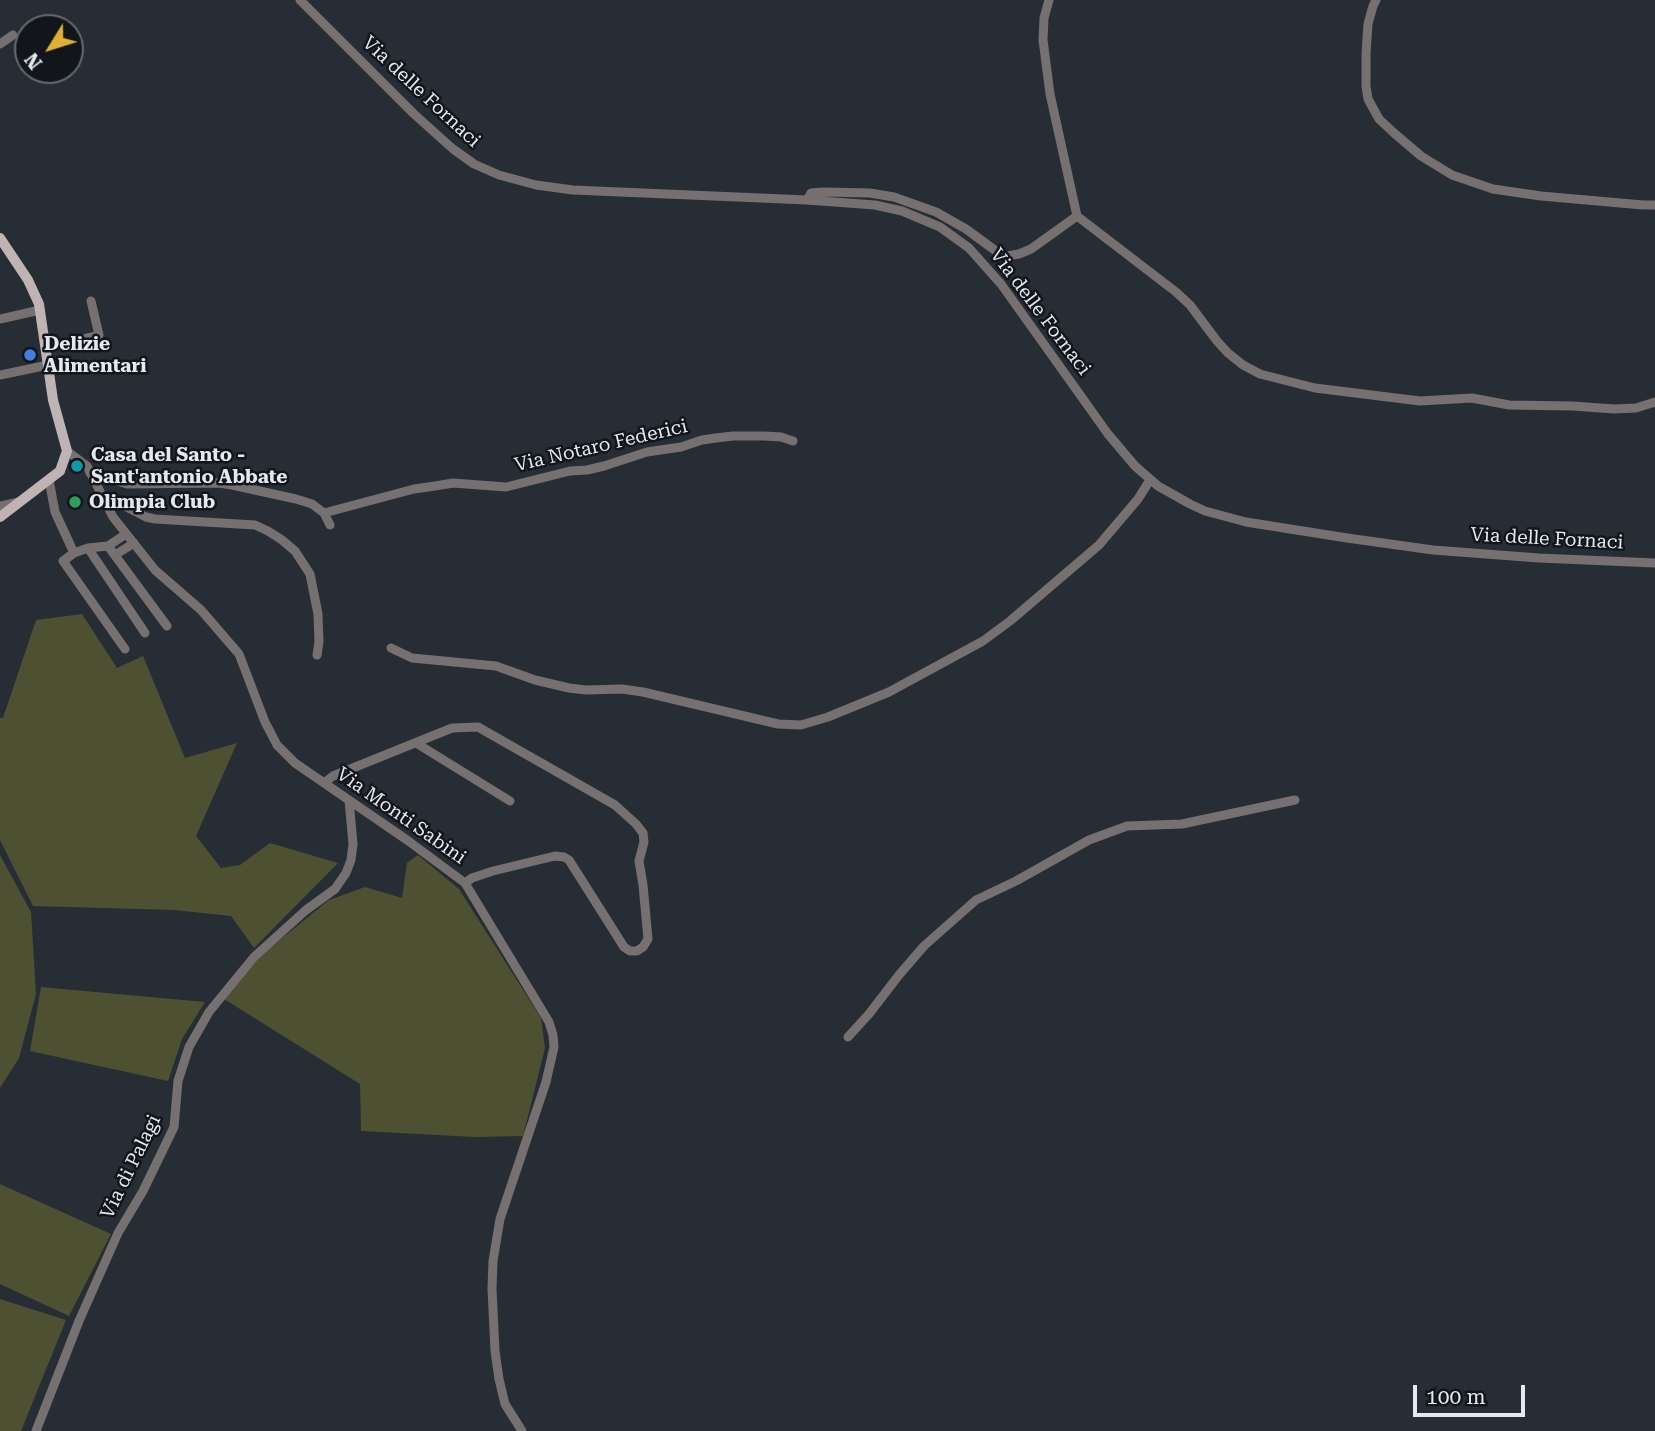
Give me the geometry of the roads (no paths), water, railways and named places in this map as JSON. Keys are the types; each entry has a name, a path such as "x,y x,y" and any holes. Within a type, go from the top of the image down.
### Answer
{"main road":[{"path":"0,238 28,279 39,304 53,400 67,451 60,471 0,517"}],"street":[{"name":"Via delle Fornaci","path":"300,0 414,114 453,149 492,173 536,185 573,190 875,205 929,221 960,240 1009,293 1108,434 1135,466 1172,495 1205,512 1246,522 1433,550 1539,558 1655,562"},
{"path":"1049,0 1044,18 1043,40 1050,94 1077,216 1176,292 1228,353 1243,365 1260,374 1315,388 1420,401 1472,398 1509,405 1609,409 1636,408 1655,402"},
{"path":"1377,0 1368,24 1368,99 1373,111 1386,126 1421,156 1452,175 1493,189 1541,196 1655,205"},
{"path":"0,44 13,35"},
{"path":"807,201 811,193 824,192 870,193 894,197 936,212 966,229 1000,254 1010,256 1031,249 1077,216"},
{"path":"46,348 99,335 91,301"},
{"path":"0,319 40,310"},
{"path":"0,375 48,365"},
{"name":"Via Notaro Federici","path":"324,513 424,487 453,483 506,487 570,471 604,466 647,452 681,447 702,440 764,436 793,441"},
{"name":"Via Monti Sabini","path":"67,451 87,466 113,517 155,570 201,610 239,654 265,722 277,745 295,764 465,883 547,1017 554,1047 546,1082 500,1219 493,1261 495,1352 499,1379 505,1404 522,1431"},
{"path":"90,473 127,484 232,485 312,504 324,513 330,525"},
{"path":"49,480 55,512 74,553"},
{"path":"391,648 412,658 496,666 535,680 569,688 643,692 778,724 801,725 889,692 983,640 1010,621 1094,550 1119,523 1150,480"},
{"path":"0,506 22,501"},
{"path":"106,503 117,502 155,519 255,525 282,540 295,551 310,573 318,614 317,655"},
{"path":"125,649 63,561 88,548 108,546 126,534"},
{"path":"115,555 134,543"},
{"path":"108,546 167,626"},
{"path":"88,548 145,633"},
{"path":"324,783 333,776 452,727 478,727 625,812 636,824 643,833 644,842 639,861 648,939 637,951 624,947 564,856 493,871 465,883"},
{"path":"416,743 510,801"},
{"name":"Via di Palagi","path":"36,1431 79,1321 118,1233 143,1191 174,1127 178,1081 189,1046 209,1012 254,957 306,910 335,889 351,860 349,800"},
{"path":"848,1037 924,946 976,900 1089,840 1127,826 1182,824 1295,800"}],"place":[{"name":"Delizie Alimentari","path":"30,355"},
{"name":"Casa del Santo - Sant'antonio Abbate","path":"77,466"},
{"name":"Olimpia Club","path":"75,502"}]}
